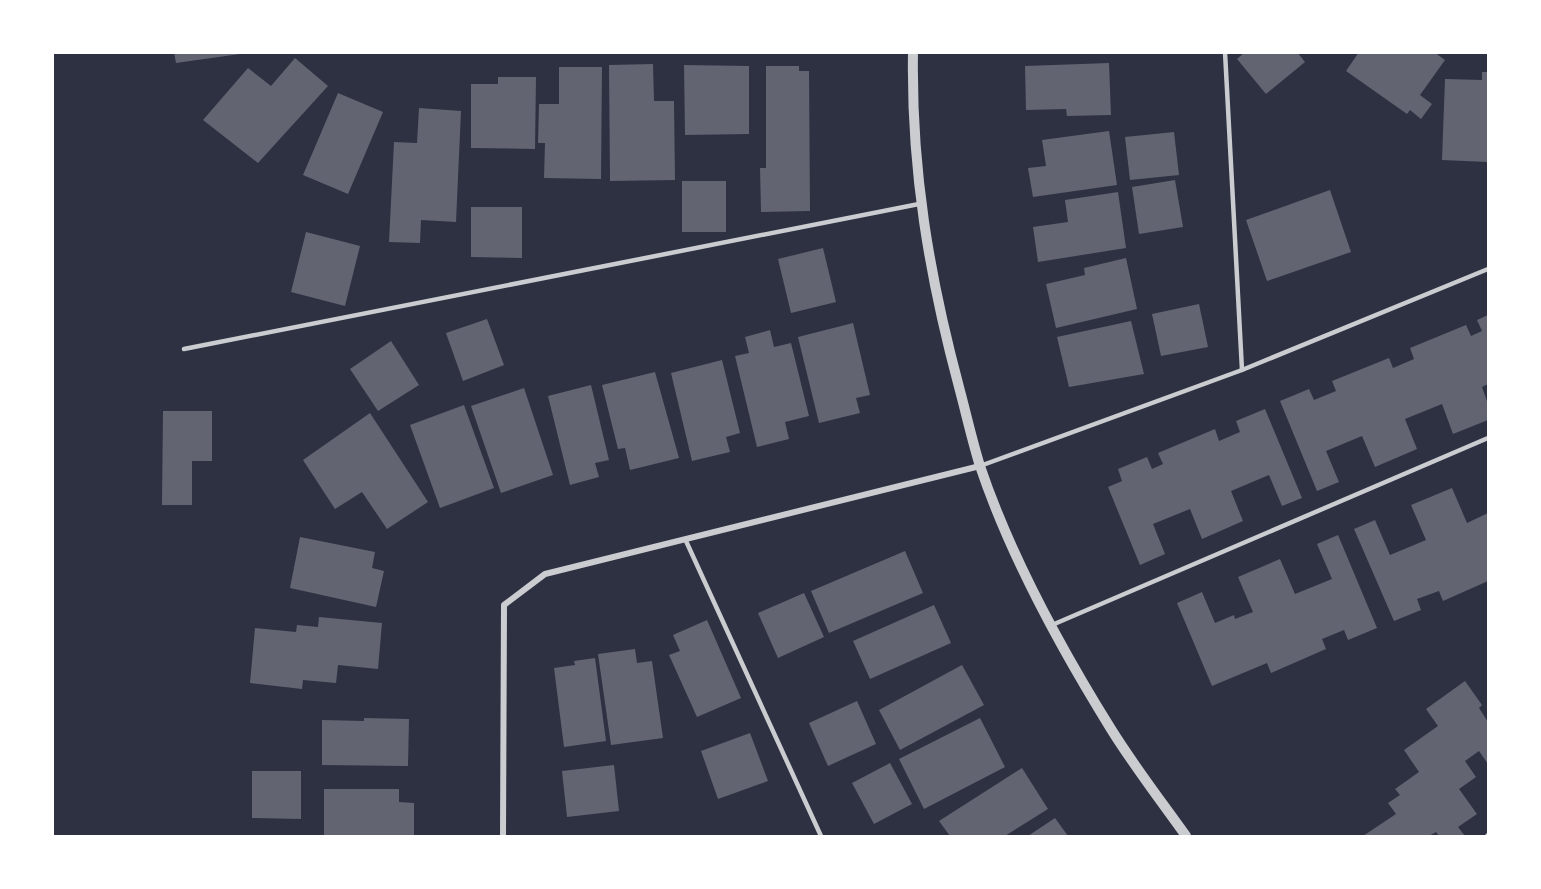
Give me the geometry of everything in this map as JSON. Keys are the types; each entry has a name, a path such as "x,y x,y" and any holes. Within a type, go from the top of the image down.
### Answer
{"street":[{"path":"913,52 912,113 919,204 944,332 980,466 1009,537 1051,625 1111,730 1186,837"},
{"path":"503,837 504,605 545,574 686,541 980,466"}],"lane":[{"path":"1225,52 1242,370"},
{"path":"184,349 919,204"},
{"path":"980,466 1242,370 1488,269"},
{"path":"1051,625 1488,438"},
{"path":"686,541 821,837"}],"building":[{"path":"174,52 240,52 240,54 176,63"},
{"path":"1245,52 1297,52 1305,62 1266,94 1237,59"},
{"path":"1359,52 1434,52 1445,60 1420,95 1432,104 1421,119 1410,110 1407,114 1346,71"},
{"path":"295,58 328,86 258,163 203,120 248,68 271,86"},
{"path":"1109,63 1111,115 1067,116 1066,109 1026,110 1025,66"},
{"path":"653,64 654,101 674,101 675,180 610,181 609,65"},
{"path":"684,65 749,66 749,134 685,135"},
{"path":"766,66 799,66 799,71 809,71 810,211 761,212 760,168 766,168"},
{"path":"559,67 602,67 601,179 544,178 545,143 538,143 539,104 559,104"},
{"path":"1482,72 1488,72 1487,162 1442,160 1445,79 1482,80"},
{"path":"498,77 536,77 535,149 471,148 471,84 498,84"},
{"path":"338,93 383,112 348,194 303,175"},
{"path":"419,108 461,111 456,222 421,220 420,243 389,242 394,142 417,143"},
{"path":"1109,131 1117,185 1033,197 1028,168 1046,166 1042,140"},
{"path":"1174,132 1179,175 1130,180 1125,137"},
{"path":"1175,180 1183,227 1139,234 1132,187"},
{"path":"682,181 726,181 726,232 682,232"},
{"path":"1330,190 1351,252 1267,281 1246,220"},
{"path":"1118,192 1126,248 1038,262 1033,227 1068,222 1065,200"},
{"path":"471,207 522,207 522,258 471,257"},
{"path":"306,232 360,246 345,306 291,292"},
{"path":"823,248 836,302 791,313 778,259"},
{"path":"1126,258 1137,309 1056,328 1046,284 1085,275 1084,268"},
{"path":"1199,304 1208,347 1161,356 1152,314"},
{"path":"1488,315 1488,384 1482,387 1488,404 1488,420 1453,434 1442,404 1405,419 1417,449 1375,467 1362,436 1326,451 1339,482 1317,491 1280,401 1309,389 1314,400 1336,391 1332,381 1389,358 1393,368 1414,359 1410,348 1466,325 1471,336 1482,331 1477,320"},
{"path":"487,319 504,365 463,381 446,333"},
{"path":"1131,321 1144,374 1069,387 1057,337"},
{"path":"853,323 870,395 856,398 860,413 819,423 798,337"},
{"path":"770,330 774,347 791,343 809,416 785,422 789,439 757,447 735,356 749,353 745,337"},
{"path":"391,341 419,385 378,411 350,369"},
{"path":"722,360 740,433 726,437 730,452 692,461 671,373"},
{"path":"655,372 679,458 630,470 625,448 618,449 602,385"},
{"path":"591,385 609,460 595,463 599,477 570,485 548,396"},
{"path":"524,388 553,475 501,493 471,406"},
{"path":"464,405 494,488 440,508 410,425"},
{"path":"1265,409 1302,498 1282,506 1269,475 1231,491 1243,521 1202,539 1190,509 1153,524 1165,554 1140,565 1108,487 1122,481 1118,469 1147,457 1152,469 1163,464 1158,453 1215,429 1219,441 1240,432 1236,421"},
{"path":"163,411 212,411 212,461 192,461 192,505 162,505"},
{"path":"370,413 428,502 387,529 362,492 335,509 303,460"},
{"path":"1452,488 1467,523 1488,513 1488,581 1443,601 1439,591 1417,599 1421,610 1394,621 1354,529 1375,520 1390,555 1426,540 1411,505"},
{"path":"1338,535 1377,628 1348,640 1344,630 1322,639 1326,649 1271,673 1267,663 1212,686 1177,603 1202,592 1215,623 1234,615 1235,619 1253,612 1238,577 1280,559 1295,594 1332,579 1317,544"},
{"path":"300,537 375,552 372,568 384,571 376,607 290,588"},
{"path":"905,551 923,593 829,633 811,591"},
{"path":"804,593 824,637 778,658 758,613"},
{"path":"934,605 951,643 870,679 853,641"},
{"path":"319,617 382,623 378,669 338,665 336,683 303,680 302,689 250,683 255,628 296,632 297,625 318,627"},
{"path":"707,620 741,698 697,717 669,655 680,651 673,635"},
{"path":"635,649 637,663 652,661 663,738 611,745 598,654"},
{"path":"595,658 606,741 564,747 554,668 575,665 574,661"},
{"path":"962,665 984,705 900,750 879,710"},
{"path":"1465,681 1482,705 1479,708 1488,722 1488,764 1479,751 1465,761 1476,777 1459,789 1477,814 1458,827 1465,836 1439,836 1436,832 1429,836 1363,836 1396,814 1388,803 1400,795 1395,789 1419,772 1404,750 1438,726 1426,709"},
{"path":"857,701 876,744 828,766 809,723"},
{"path":"364,718 409,719 408,766 322,765 322,720 364,721"},
{"path":"980,718 1005,767 924,809 899,759"},
{"path":"750,733 768,781 718,799 701,751"},
{"path":"890,763 912,804 874,824 852,783"},
{"path":"614,765 619,811 567,817 562,771"},
{"path":"1022,768 1048,809 1005,836 950,836 939,821"},
{"path":"252,771 301,771 301,819 252,818"},
{"path":"324,789 399,789 399,802 414,803 414,836 324,836"},
{"path":"1055,818 1068,836 1028,836"}]}
